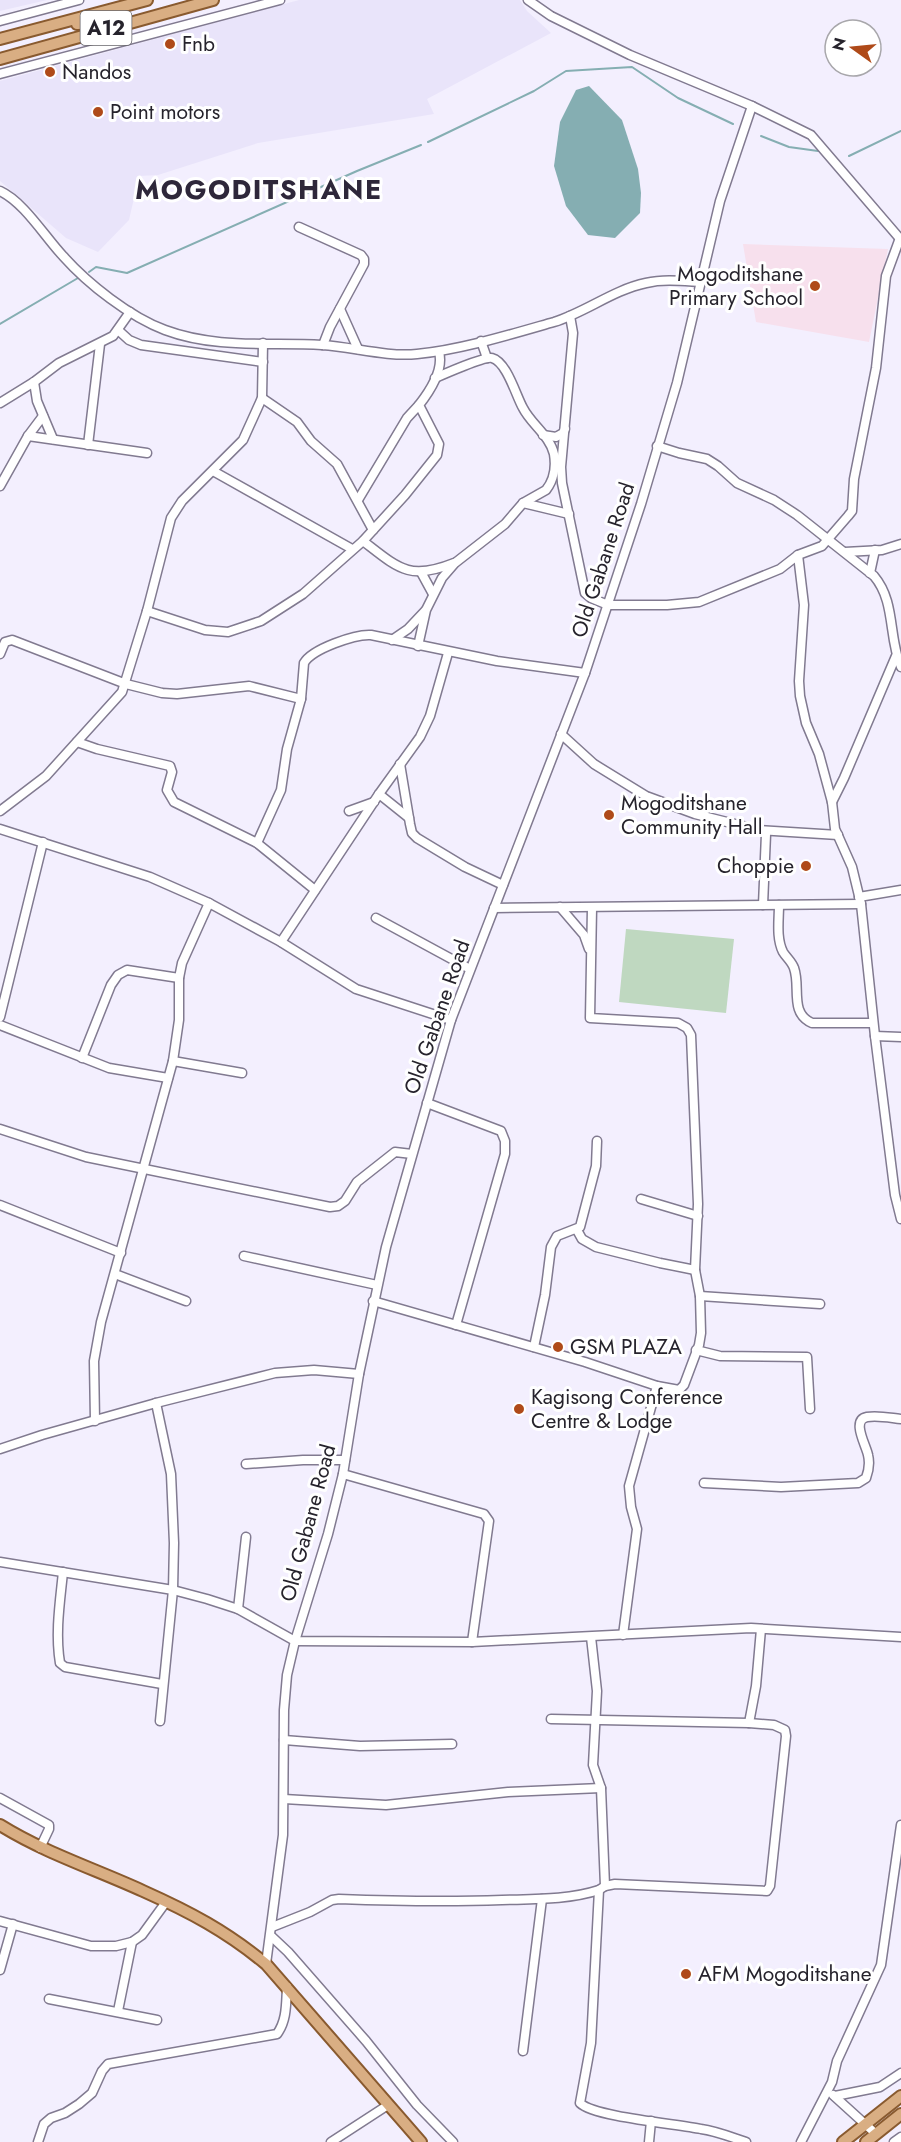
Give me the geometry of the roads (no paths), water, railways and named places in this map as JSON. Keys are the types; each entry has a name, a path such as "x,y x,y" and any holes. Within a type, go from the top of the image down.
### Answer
{"main road":[{"name":"A12","path":"0,39 147,0"},
{"name":"A12","path":"0,59 213,0"},
{"path":"59,23 96,22 102,30"},
{"path":"0,1825 39,1848 166,1902 225,1932 266,1964 421,2142"},
{"path":"843,2142 865,2122 901,2096"},
{"path":"866,2142 901,2114"}],"street":[{"path":"0,21 80,0"},
{"path":"0,74 280,0"},
{"path":"435,378 487,358 498,361 522,408 543,435 554,454 585,593 608,605 667,605 699,602 780,569 798,555 822,546 852,511 854,479 876,368 886,276 900,239 811,135 752,106 630,55 552,16 528,0"},
{"path":"102,30 106,45"},
{"name":"Old Gabane Road","path":"266,1964 281,1855 285,1692 295,1641 328,1534 343,1474 359,1374 377,1284 451,1020 585,673 641,504 677,383 720,201 752,106"},
{"path":"0,191 16,202 65,258 130,312 155,326 203,341 228,344 323,345 409,355 439,352 570,316 604,299 646,283 673,280 700,282"},
{"path":"298,227 361,255 364,259 364,264 323,345"},
{"path":"340,309 358,349"},
{"path":"0,404 58,363 100,344 118,330 130,312"},
{"path":"363,541 390,562 410,571 434,571 454,563 505,524 523,503 546,490 558,467 565,428 568,370 573,333 570,316"},
{"path":"118,330 129,340 141,345 263,362"},
{"path":"481,341 487,358"},
{"path":"0,810 46,776 119,696 126,684 171,518 182,501 243,440 262,398 263,343"},
{"path":"88,445 100,344"},
{"path":"226,357 228,344"},
{"path":"358,500 407,418 427,395 441,361 439,352"},
{"path":"34,382 35,396 53,439"},
{"path":"262,398 297,422 311,441 337,464 373,530"},
{"path":"147,611 214,632 235,630 261,621 289,604 363,541 405,495 437,455 439,450 426,416 419,405"},
{"path":"0,486 28,436 43,416"},
{"path":"543,435 556,437 563,433 565,428"},
{"path":"28,436 147,453"},
{"path":"657,446 707,459 737,483 774,500 797,515 870,573 880,584 889,603 896,656 901,667"},
{"path":"213,471 352,549"},
{"path":"523,503 569,514"},
{"path":"845,552 875,550 901,544"},
{"path":"870,573 875,550"},
{"path":"798,555 804,605 800,696 806,723 819,754 832,802 833,821 852,867 860,901 895,1195 901,1219"},
{"path":"418,646 426,610 433,594 454,563"},
{"path":"421,572 433,594"},
{"path":"392,640 412,625 426,610"},
{"path":"257,843 281,790 287,749 301,699 304,663 310,655 360,635 371,635 497,662 585,673"},
{"path":"0,654 3,645 8,640 18,641 126,684 162,693 177,694 249,686 301,699"},
{"path":"281,942 420,737 427,723 448,652"},
{"path":"832,802 896,656"},
{"path":"561,734 594,764 646,796 695,814 759,830 838,835"},
{"path":"77,742 170,766 172,772 167,790 174,802 257,843 315,890"},
{"path":"400,764 412,833 465,867 503,885"},
{"path":"348,811 377,798"},
{"path":"377,798 409,818"},
{"path":"0,829 136,872 209,903 281,942 356,989 451,1020"},
{"path":"763,905 766,834"},
{"path":"1,1013 43,842"},
{"path":"494,908 779,905 860,901 901,890"},
{"path":"95,1421 94,1361 97,1342 173,1061 179,1020 179,978 186,953 209,903"},
{"path":"779,905 779,939 783,951 794,968 799,1012 804,1019 812,1023 873,1023"},
{"path":"561,908 584,935 591,956"},
{"path":"373,1301 585,1362 657,1386 679,1390 684,1385 701,1339 700,1296 695,1270 698,1216 691,1035 687,1028 678,1023 590,1018 592,908"},
{"path":"376,918 470,969"},
{"path":"82,1058 111,985 118,975 127,970 179,978"},
{"path":"0,1024 109,1068 168,1078"},
{"path":"875,1036 901,1037"},
{"path":"173,1061 242,1073"},
{"path":"427,1103 501,1131 505,1141 505,1154 456,1325"},
{"path":"0,1129 71,1154 144,1171 252,1190 287,1200 330,1207 338,1206 345,1201 357,1182 395,1152 412,1154"},
{"path":"534,1347 545,1295 550,1247 557,1236 580,1227 596,1166 597,1141"},
{"path":"641,1199 698,1216"},
{"path":"0,1205 121,1253"},
{"path":"577,1230 582,1239 596,1247 695,1270"},
{"path":"244,1256 377,1284"},
{"path":"115,1274 186,1301"},
{"path":"700,1296 820,1304"},
{"path":"696,1350 720,1356 807,1357 810,1408"},
{"path":"0,1449 42,1435 242,1380 296,1370 359,1374"},
{"path":"623,1635 637,1529 631,1507 629,1486 657,1386"},
{"path":"156,1403 171,1474 173,1515 173,1590 160,1721"},
{"path":"704,1483 781,1487 858,1483 866,1478 869,1470 868,1455 859,1427 860,1421 869,1417 901,1419"},
{"path":"246,1464 345,1460"},
{"path":"343,1474 488,1517 472,1642"},
{"path":"238,1609 246,1537"},
{"path":"0,1562 173,1590 238,1609 295,1641 472,1642 762,1629 901,1637"},
{"path":"63,1572 58,1614 60,1663 65,1667 162,1684"},
{"path":"749,1723 756,1686 762,1629"},
{"path":"591,1637 597,1691 592,1765 601,1788 602,1888 591,2043 580,2103 582,2106 596,2110 702,2129 746,2142"},
{"path":"453,2142 417,2105 366,2041 271,1932 332,1900 339,1899 393,1902 542,1899 585,1894 615,1884 767,1891 770,1886 786,1736 781,1726 749,1723 551,1719"},
{"path":"284,1740 360,1746 452,1744"},
{"path":"284,1799 378,1805 508,1792 601,1788"},
{"path":"0,1798 49,1825 39,1848"},
{"path":"801,2142 831,2093 840,2055 881,1965 901,1825"},
{"path":"524,2051 542,1899"},
{"path":"0,1921 91,1946 116,1946 132,1942 142,1935 166,1902"},
{"path":"0,1970 13,1924"},
{"path":"118,2011 132,1942"},
{"path":"38,2142 44,2124 79,2104 92,2093 102,2071 108,2064 277,2034 285,2016 287,1987"},
{"path":"49,1999 157,2020"},
{"path":"831,2093 880,2087 901,2073"},
{"path":"831,2093 876,2134"},
{"path":"331,2142 388,2105"},
{"path":"648,2142 651,2121"},
{"path":"894,2142 901,2137"}],"waterway":[{"path":"428,142 534,91 566,71 632,67 678,98 733,124"},
{"path":"849,156 901,131"},
{"path":"761,136 789,147 818,151"},
{"path":"89,272 96,267 127,273 421,145"},
{"path":"0,324 78,278"}],"place":[{"name":"Fnb","path":"170,44"},
{"name":"Nandos","path":"50,72"},
{"name":"Point motors","path":"98,112"},
{"name":"Mogoditshane Primary School","path":"815,286"},
{"name":"Mogoditshane Community Hall","path":"609,815"},
{"name":"Choppie","path":"806,866"},
{"name":"GSM PLAZA","path":"558,1347"},
{"name":"Kagisong Conference Centre & Lodge","path":"519,1409"},
{"name":"AFM Mogoditshane","path":"686,1974"}],"district":[{"name":"MOGODITSHANE","path":"259,189"}]}
